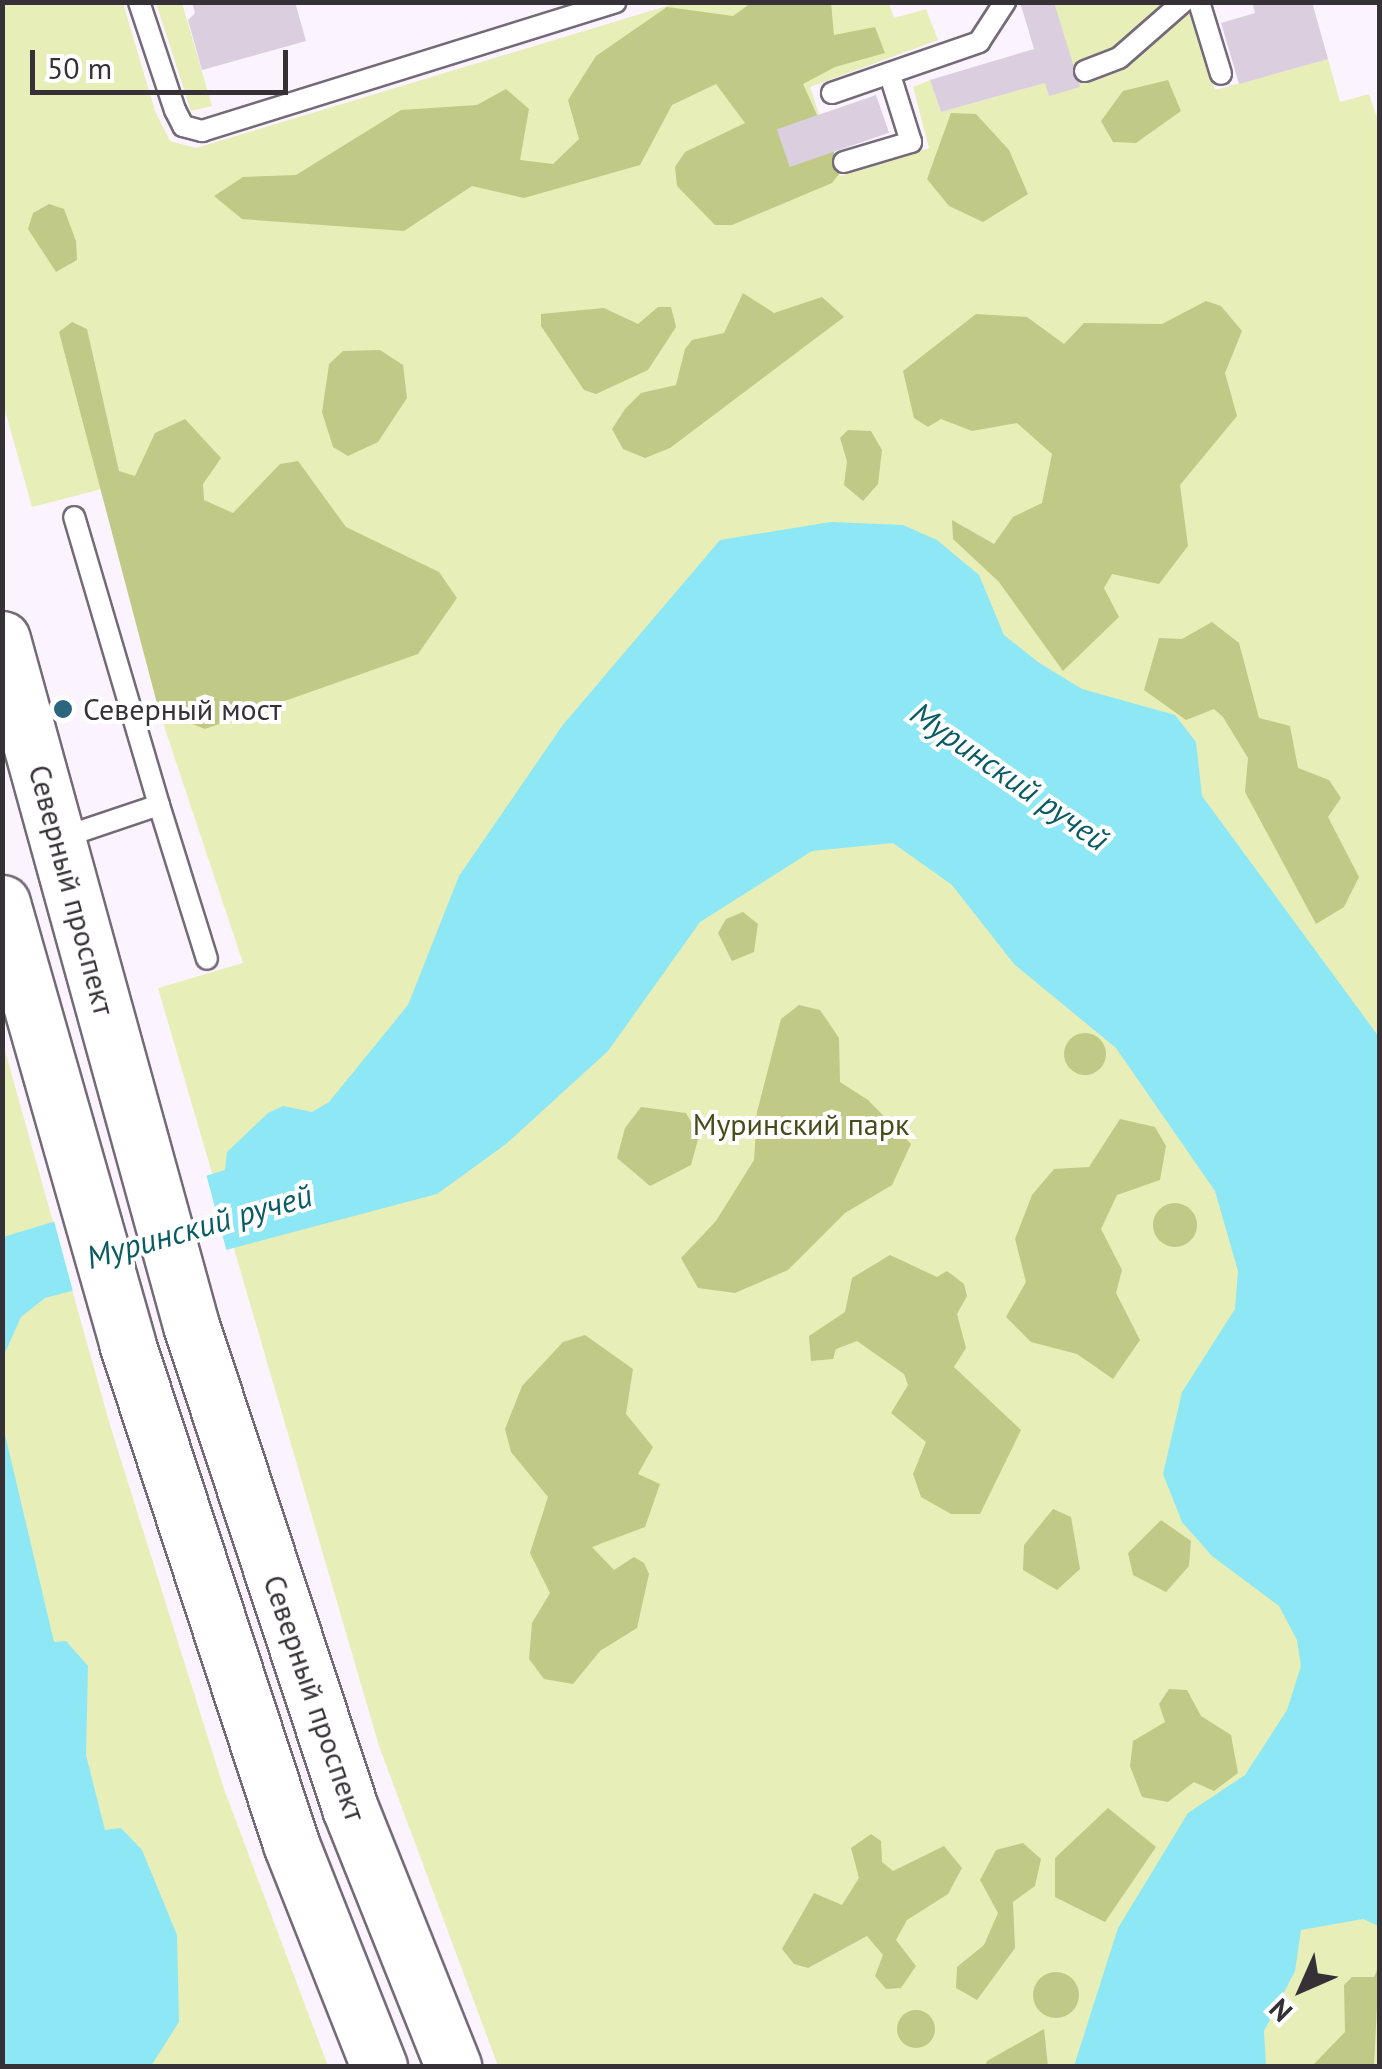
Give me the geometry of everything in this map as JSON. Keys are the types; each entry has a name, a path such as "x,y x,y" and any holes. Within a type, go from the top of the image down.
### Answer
{"main road":[{"name":"Северный проспект","path":"2,639 60,839 104,1134 191,1325 350,1808 453,2066"},
{"path":"2,903 104,1134 127,1342 291,1844 379,2066"}],"lane":[{"path":"139,2 174,110 183,126 202,131 615,2"},
{"path":"832,94 979,42 1004,2"},
{"path":"1085,72 1120,58 1182,2"},
{"path":"1199,2 1221,74"},
{"path":"844,162 911,142 890,75"},
{"path":"74,517 208,958"},
{"path":"60,839 159,804"}],"green space":[{"name":"Муринский парк","path":"680,2 889,3 894,18 926,9 938,40 810,87 840,176 929,148 913,87 930,80 941,112 1045,83 1079,87 1054,3 1191,3 1215,90 1328,59 1340,102 1369,94 1380,126 1379,2066 498,2066 379,1746 158,988 243,963 165,729 102,489 32,507 3,403 2,3 123,3 155,111 170,141 196,148"},
{"path":"156,3 182,3 212,106 191,111"},
{"path":"751,3 831,3 834,35 875,27 885,53 835,67 803,84 842,170 832,183 732,225 715,225 677,186 675,167 685,152 745,123 716,84 672,105 640,165 524,198 472,186 404,231 242,219 214,196 243,177 296,175 401,110 477,105 506,89 529,109 520,160 553,164 579,139 568,100 596,56 667,7 733,16"},
{"path":"1168,80 1181,111 1136,143 1113,142 1101,121 1123,91"},
{"path":"951,113 976,114 1009,150 1028,194 983,222 949,206 927,179"},
{"path":"49,204 64,209 76,241 77,260 56,272 28,229 33,213"},
{"path":"743,293 774,313 822,297 844,317 670,448 645,458 623,449 612,429 625,409 641,393 676,385 685,349 692,340 724,333"},
{"path":"1206,301 1221,306 1242,331 1225,373 1237,416 1180,485 1188,546 1159,584 1112,574 1104,588 1119,617 1063,671 999,582 953,539 952,520 994,544 1013,517 1042,503 1052,454 1017,423 972,431 941,419 928,427 914,418 903,371 976,314 1027,317 1064,344 1084,323 1162,324"},
{"path":"658,307 671,307 676,327 648,370 596,394 584,390 541,326 541,314 604,308 638,324"},
{"path":"72,322 87,329 119,471 135,476 155,433 185,419 221,458 203,484 204,500 233,513 280,464 298,461 346,527 439,572 457,598 418,654 205,729 159,711 59,332"},
{"path":"380,350 403,365 407,398 378,442 348,456 333,447 322,412 329,364 343,351"},
{"path":"848,430 871,431 882,450 878,484 863,501 844,485 847,461 840,438"},
{"path":"1212,622 1239,643 1259,718 1290,726 1298,768 1329,780 1341,798 1328,817 1359,877 1344,907 1316,924 1245,792 1248,758 1223,717 1214,709 1186,720 1144,690 1159,638 1182,639"},
{"path":"743,912 758,924 754,952 732,961 718,933 726,919"},
{"path":"799,1005 820,1010 839,1038 840,1082 868,1100 911,1144 892,1185 845,1213 788,1270 735,1293 698,1288 681,1258 716,1221 754,1160 757,1112 781,1019"},
{"path":"1085,1033 1100,1039 1106,1054 1100,1069 1085,1075 1070,1069 1064,1054 1070,1039"},
{"path":"2,1040 110,1425 224,1789 328,2066 3,2066"},
{"path":"641,1107 686,1113 699,1136 691,1165 650,1186 617,1158 625,1128"},
{"path":"1120,1119 1155,1127 1166,1146 1160,1180 1117,1195 1101,1229 1122,1270 1116,1293 1140,1340 1113,1379 1077,1354 1031,1342 1006,1317 1026,1282 1015,1239 1032,1195 1054,1169 1089,1167"},
{"path":"1175,1203 1191,1209 1197,1225 1191,1241 1175,1247 1159,1241 1153,1225 1159,1209"},
{"path":"890,1255 937,1277 947,1271 964,1284 967,1296 957,1314 966,1348 954,1367 1021,1430 980,1514 951,1514 921,1497 913,1474 926,1442 891,1413 908,1385 904,1374 857,1341 836,1349 833,1359 811,1361 809,1336 845,1312 852,1278"},
{"path":"585,1335 633,1369 626,1414 653,1447 638,1474 660,1484 645,1527 592,1547 614,1570 634,1557 644,1563 649,1574 637,1628 600,1651 573,1684 544,1679 529,1659 532,1623 550,1593 530,1553 548,1497 511,1452 505,1429 522,1386 563,1342"},
{"path":"1053,1509 1071,1517 1080,1569 1057,1590 1023,1570 1024,1545"},
{"path":"1161,1520 1191,1541 1189,1566 1166,1592 1133,1575 1128,1553"},
{"path":"1169,1689 1187,1690 1201,1716 1231,1735 1238,1773 1214,1791 1194,1782 1168,1802 1142,1797 1130,1766 1133,1741 1165,1722 1159,1704"},
{"path":"1108,1808 1156,1847 1105,1922 1055,1897 1055,1858"},
{"path":"871,1834 881,1841 882,1862 893,1871 944,1846 962,1868 948,1894 907,1920 896,1940 916,1966 901,1988 886,1989 875,1976 883,1955 867,1936 808,1968 794,1964 782,1949 814,1893 842,1905 859,1878 851,1848"},
{"path":"1023,1843 1041,1859 1035,1886 1013,1902 1015,1948 977,2000 956,1988 957,1967 984,1945 998,1913 980,1880 996,1850"},
{"path":"1379,1966 1374,2066 1312,2066 1345,2032 1344,1985 1352,1977 1374,1977"},
{"path":"1056,1972 1072,1979 1079,1995 1072,2011 1056,2018 1040,2011 1033,1995 1040,1979"},
{"path":"916,2010 930,2015 935,2029 930,2043 916,2048 902,2043 897,2029 902,2015"},
{"path":"1044,2029 1048,2066 985,2066 987,2061"}],"water":[{"name":"Муринский ручей","path":"831,522 903,525 937,540 979,575 1004,635 1038,662 1082,689 1175,715 1196,742 1202,796 1379,1037 1379,1926 1363,1919 1301,1930 1295,1971 1264,2031 1266,2066 1074,2066 1118,1928 1188,1813 1245,1775 1287,1710 1301,1666 1297,1640 1279,1606 1212,1556 1182,1522 1163,1474 1182,1392 1235,1309 1238,1271 1215,1191 1116,1048 1014,964 952,885 893,843 812,851 700,922 608,1051 506,1144 437,1194 45,1298 21,1317 3,1357 3,1237 225,1170 227,1152 268,1113 283,1106 312,1112 329,1102 408,1005 459,876 562,726 720,540"},
{"path":"3,1426 54,1642 66,1641 88,1666 86,1755 105,1830 121,1828 142,1850 177,1935 179,2022 151,2066 3,2066"}],"pier":[{"path":"205,1170 227,1251 73,1292 51,1211"}],"building":[{"path":"192,2 295,2 306,41 202,70 188,20 195,13"},
{"path":"1020,2 1054,2 1080,87 1049,96 1045,83 941,112 930,80 1034,49"},
{"path":"1252,2 1312,2 1328,59 1239,84 1221,23 1255,13"},
{"path":"876,95 889,133 790,167 777,129"}],"place":[{"name":"Северный мост","path":"63,709"}]}
